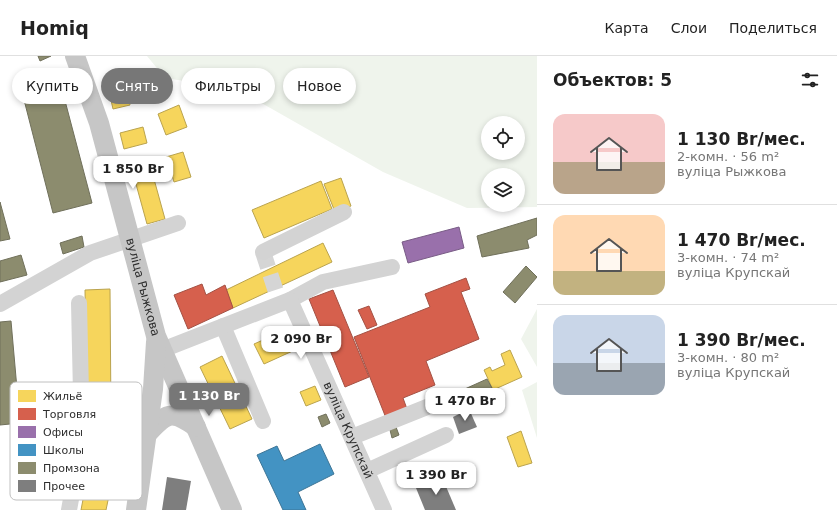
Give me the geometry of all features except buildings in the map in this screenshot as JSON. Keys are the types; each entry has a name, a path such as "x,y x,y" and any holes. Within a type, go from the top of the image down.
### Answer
{"main road":[{"name":"вуліца Рыжкова","path":"75,56 99,123 159,343 232,510"},
{"path":"142,467 159,343"},
{"path":"146,438 163,416 175,414 183,417 196,427"},
{"path":"136,510 137,500"}],"street":[{"path":"263,252 344,212"},
{"path":"0,304 90,254 130,238 178,223"},
{"path":"159,343 223,326 290,300 323,282 392,267"},
{"name":"вуліца Крупскай","path":"290,300 384,510"},
{"path":"79,302 81,382"},
{"path":"223,326 263,421"},
{"path":"352,437 432,404"},
{"path":"366,471 446,435"},
{"path":"142,438 146,438"},
{"path":"69,510 71,500"}],"shaded area":[{"path":"147,56 537,56 537,207 525,207 525,168 481,168 481,208 467,208 383,172 263,104 275,104 275,68 181,68 181,80 173,79 173,68 157,68"},
{"path":"537,309 537,367 521,339"},
{"path":"537,382 537,438 522,390"}],"tunnel":[{"path":"263,252 280,304"}]}
